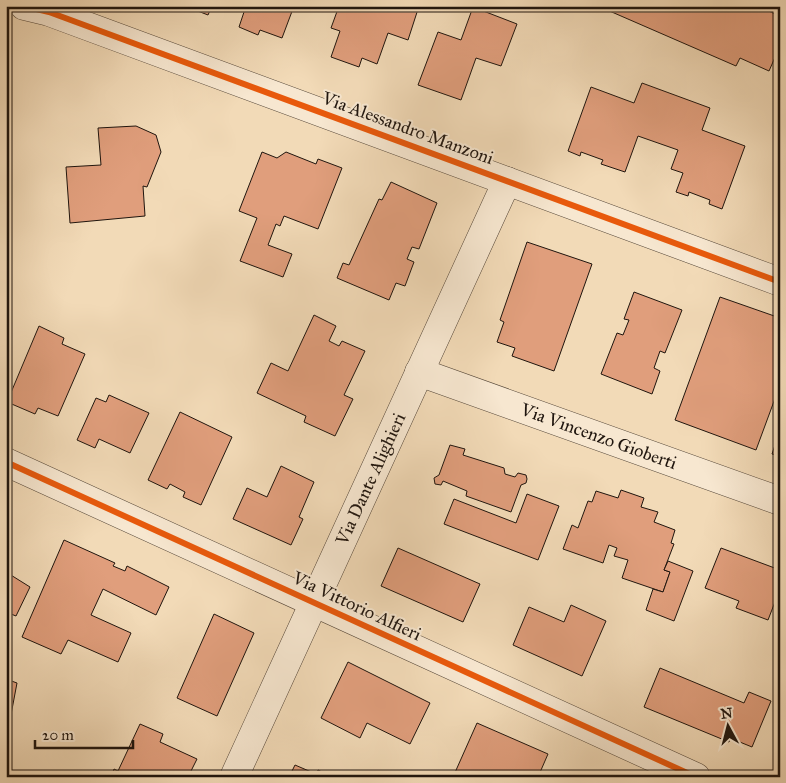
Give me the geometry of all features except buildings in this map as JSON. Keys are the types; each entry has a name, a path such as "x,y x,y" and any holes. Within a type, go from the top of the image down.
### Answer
{"street":[{"name":"Via Alessandro Manzoni","path":"24,6 58,16 780,282"},
{"name":"Via Dante Alighieri","path":"234,777 507,181"},
{"name":"Via Vincenzo Gioberti","path":"419,372 780,501"},
{"name":"Via Vittorio Alfieri","path":"6,462 696,777"}],"cycle path":[{"path":"24,6 49,12 780,282"},
{"path":"6,462 696,777"}]}
